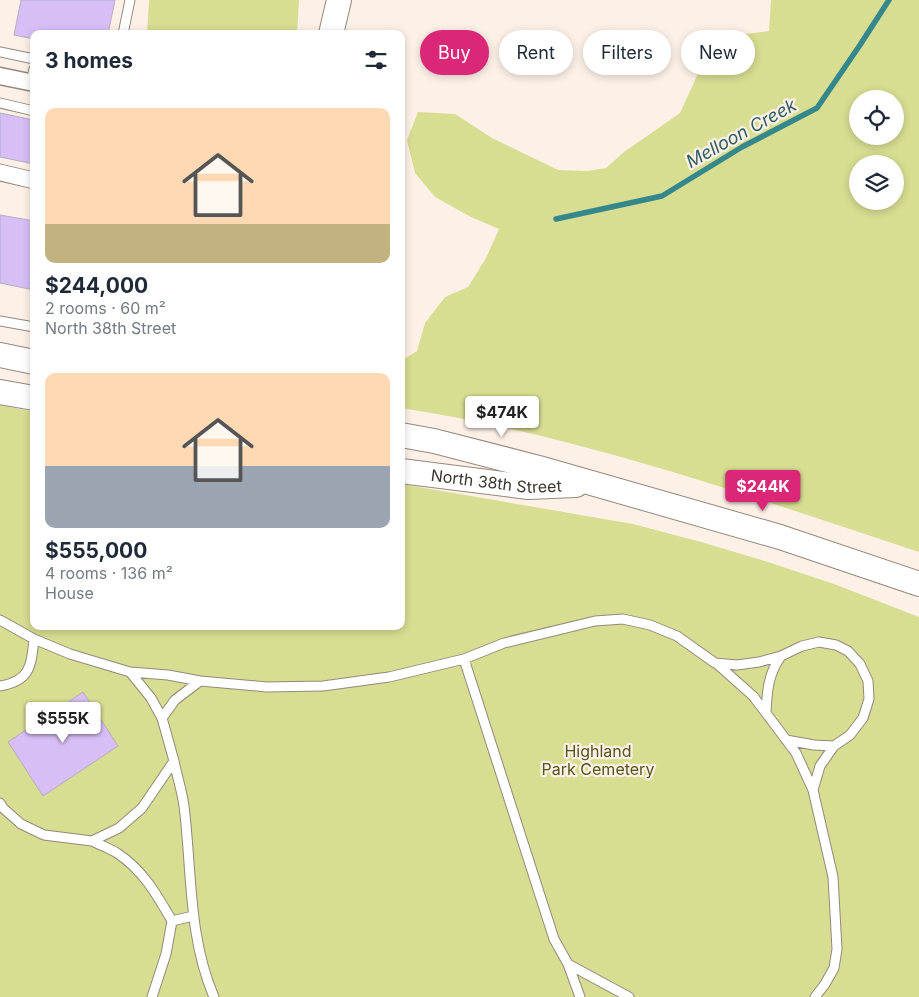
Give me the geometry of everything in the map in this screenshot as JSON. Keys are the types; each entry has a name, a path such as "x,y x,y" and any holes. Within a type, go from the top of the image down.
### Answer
{"main road":[{"path":"332,30 338,0"},
{"path":"0,355 30,361"},
{"path":"0,392 30,397"},
{"name":"North 38th Street","path":"405,436 491,456 780,537 919,584"},
{"name":"North 38th Street","path":"405,472 528,488 593,484"}],"street":[{"path":"0,76 30,78"}],"lane":[{"path":"124,30 130,0"},
{"path":"0,52 30,58"},
{"path":"0,103 30,110"},
{"path":"0,110 30,115"},
{"path":"0,169 30,176"},
{"path":"0,176 30,183"},
{"path":"0,320 30,326"},
{"path":"0,620 34,639 70,654 130,672 168,675 200,681 267,686 323,686 389,677 464,658 513,640 595,621 622,620 650,625 677,636 716,663 753,696 796,753 813,790 833,877 837,949 834,968 815,997"},
{"path":"0,686 14,684 26,675 32,662 34,639"},
{"path":"716,663 737,665 759,662 781,656 802,646 819,642 836,645 848,651 860,664 868,681 869,699 863,718 850,735 834,746 820,766 813,790"},
{"path":"766,713 770,676 774,665 781,656"},
{"path":"464,658 554,939 568,964 580,997"},
{"path":"130,672 151,698 162,718 174,761 183,804 192,916 208,983 214,997"},
{"path":"162,718 175,700 200,681"},
{"path":"786,740 834,746"},
{"path":"92,841 119,828 142,808 174,761"},
{"path":"1,807 21,824 44,835 92,841 116,853 139,870 157,894 172,921 166,954 152,997"},
{"path":"172,921 192,916"},
{"path":"568,964 629,997"}],"green space":[{"path":"149,0 299,0 297,30 147,30"},
{"path":"771,0 919,0 919,552 663,469 533,434 405,409 405,358 417,351 425,323 445,297 468,287 486,258 499,229 471,217 435,197 415,173 407,140 418,112 455,114 492,138 558,170 587,171 606,168 624,152 680,113 697,75 755,75 755,33 769,31"},
{"name":"Highland Park Cemetery","path":"0,405 30,411 30,630 405,630 405,485 633,524 768,562 834,584 919,617 919,997 0,997"}],"building":[{"path":"21,0 115,0 109,30 30,30 30,38 14,35"},
{"path":"0,113 30,119 30,163 0,157"},
{"path":"0,215 30,220 30,289 0,283"},
{"path":"83,692 118,746 43,796 8,742"}],"waterway":[{"name":"Melloon Creek","path":"556,219 662,196 742,147 817,108 889,0"}]}
